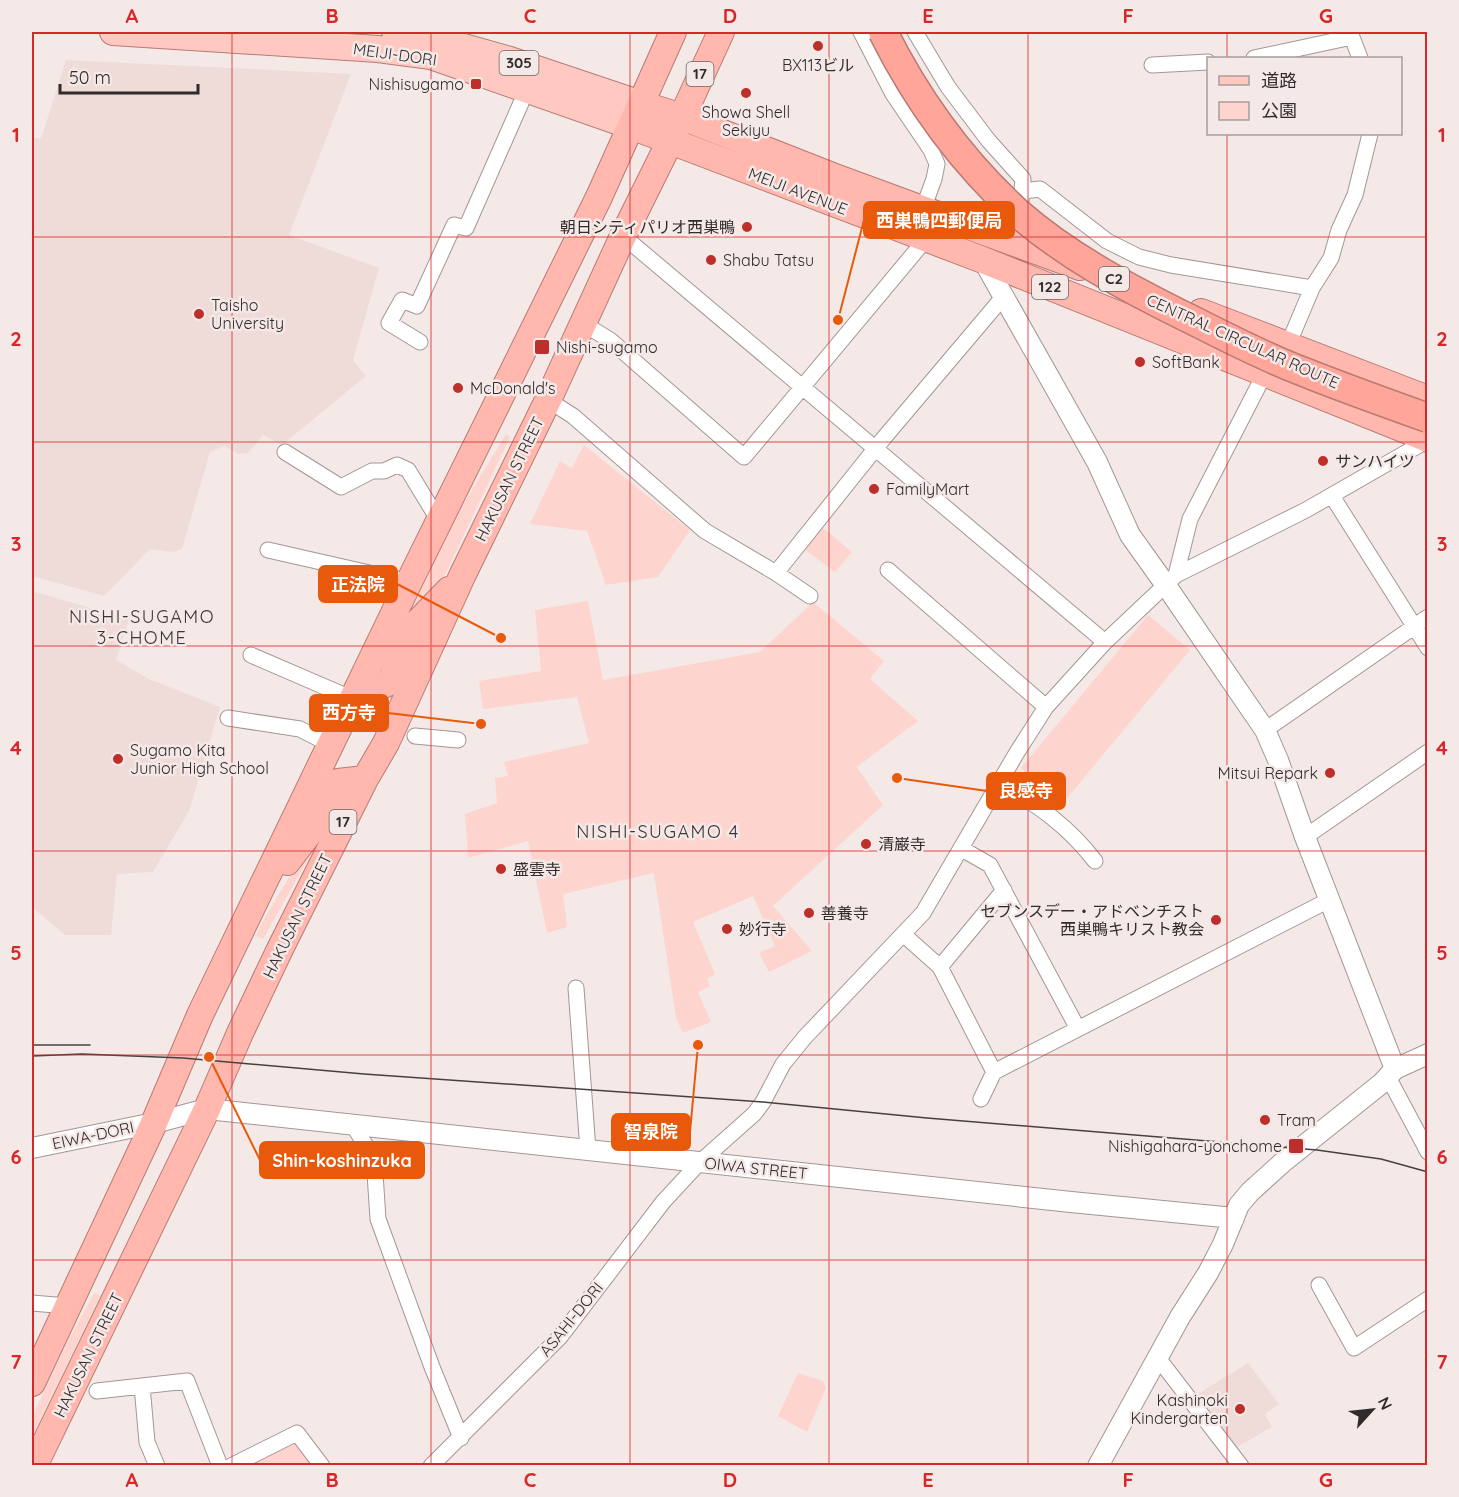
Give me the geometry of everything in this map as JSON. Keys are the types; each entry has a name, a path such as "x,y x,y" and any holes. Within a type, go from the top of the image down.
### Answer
{"highway":[{"path":"32,1383 154,1123 200,1015 439,520 599,197 673,32"},
{"name":"17","path":"671,141 721,32"},
{"name":"CENTRAL CIRCULAR ROUTE","path":"883,32 912,83 952,141 995,190 1044,233 1089,264 1136,292 1222,334 1302,371 1428,416"},
{"name":"CENTRAL CIRCULAR ROUTE","path":"890,32 916,80 956,138 999,188 1048,230 1093,261 1140,288 1224,331 1304,367 1428,416"},
{"name":"122","path":"636,115 682,117"},
{"name":"122","path":"636,115 671,141"},
{"name":"MEIJI AVENUE","path":"682,117 834,177 1011,240 1428,399"},
{"name":"MEIJI AVENUE","path":"671,141 710,158 992,263 1264,375 1428,439"},
{"name":"HAKUSAN STREET","path":"34,1466 207,1109 255,1002 364,779 386,743 463,574 548,400 623,236 671,141"},
{"path":"353,699 390,682 417,623 463,574"},
{"path":"257,900 313,828 338,782 364,779"}],"main road":[{"name":"MEIJI-DORI","path":"113,32 292,37 431,56 636,115"},
{"name":"MEIJI-DORI","path":"395,32 418,34 510,60 636,115"}],"street":[{"path":"861,32 893,94 931,150 937,164 923,209"},
{"path":"915,32 948,87 988,140 1023,179 1023,191 1011,240 992,263 1004,296 1096,462 1130,536 1171,579 1264,730 1278,760 1392,1073 1428,1152"},
{"path":"1258,57 1351,33 1360,57"},
{"path":"1152,65 1207,62"},
{"path":"913,122 948,87"},
{"path":"420,342 388,323 402,300 417,306 454,225 466,228 521,103"},
{"path":"1288,345 1312,288 1331,258 1339,230 1355,195 1370,135"},
{"path":"1023,191 1040,189 1107,241 1139,257 1170,265 1312,288"},
{"path":"623,236 1105,642"},
{"path":"582,323 610,340 744,457 926,239"},
{"path":"776,573 875,449 1004,296"},
{"path":"1171,579 1190,519 1264,375"},
{"path":"548,400 573,416 705,531 810,596"},
{"path":"1171,579 1332,496 1428,439"},
{"path":"285,452 341,487 372,471 384,471 397,465 408,470 439,520"},
{"path":"1332,496 1428,648"},
{"path":"268,550 409,582"},
{"path":"888,570 1046,707"},
{"name":"ASAHI-DORI","path":"431,1466 560,1337 663,1202 700,1162 754,1114 783,1064 805,1037 923,913 1046,707 1105,642 1171,579"},
{"path":"1264,730 1428,617"},
{"path":"251,655 353,699"},
{"path":"228,718 300,729 331,745"},
{"path":"415,736 458,740"},
{"path":"1305,837 1428,752"},
{"path":"1000,783 1039,806 1079,840 1095,861"},
{"path":"962,849 990,865 1078,1029"},
{"path":"940,967 1004,890"},
{"path":"981,1099 994,1072 1329,900"},
{"path":"904,935 940,967 994,1072"},
{"path":"576,988 588,1150"},
{"path":"1098,1466 1179,1317 1208,1273 1239,1205 1263,1179 1392,1073 1428,1054"},
{"name":"EIWA-DORI","path":"32,1148 154,1123 207,1109"},
{"name":"OIWA STREET","path":"207,1109 1233,1218"},
{"path":"352,1124 374,1158 378,1219 461,1438"},
{"path":"1319,1285 1354,1348 1428,1299"},
{"path":"32,1303 67,1305"},
{"path":"1158,1358 1241,1466"},
{"path":"97,1391 187,1381 220,1466"},
{"path":"142,1386 147,1442 157,1466"},
{"path":"231,1466 297,1433 322,1466"}],"shaded area":[{"name":"Taisho University","path":"66,60 351,74 289,235 379,268 353,360 366,376 282,445 263,435 248,453 238,454 224,446 210,452 182,549 173,552 150,549 104,596 32,576 32,137 41,139"},
{"name":"Sugamo Kita Junior High School","path":"32,591 129,619 116,660 149,679 220,707 189,811 153,872 117,874 111,935 65,935 32,907"},
{"name":"Kashinoki Kindergarten","path":"1248,1363 1279,1404 1265,1414 1272,1427 1237,1447 1196,1395"}],"green space":[{"path":"506,434 510,437 446,573 417,614 411,611 455,518"},
{"path":"584,445 690,530 658,577 606,585 587,531 530,524 560,461 572,468"},
{"path":"822,527 852,552 835,572 804,549"},
{"path":"588,601 603,680 760,652 813,602 884,661 870,679 918,721 857,767 883,805 773,906 812,951 769,972 759,953 775,946 753,896 693,922 715,974 707,979 710,986 698,992 711,1022 683,1033 676,1018 654,873 563,894 567,927 547,933 528,841 468,858 465,814 497,803 495,778 508,776 504,762 589,743 577,697 483,709 479,681 541,671 535,610"},
{"path":"1148,615 1190,650 1063,803 1021,768"},
{"path":"315,834 320,838 263,939 256,935"},
{"path":"95,1292 100,1296 32,1436 32,1417 68,1341"},
{"path":"798,1373 823,1381 826,1388 807,1432 778,1416"},
{"path":"292,1441 300,1443 316,1466 247,1466"}],"tram line":[{"path":"32,1045 90,1045"},
{"path":"32,1056 82,1054 183,1058 364,1074 763,1102 1317,1150 1381,1159 1428,1172"}],"place":[{"name":"BX113ビル","path":"818,46"},
{"name":"Nishisugamo","path":"476,84"},
{"name":"Showa Shell Sekiyu","path":"746,93"},
{"name":"朝日シティパリオ西巣鴨","path":"747,227"},
{"name":"Shabu Tatsu","path":"711,260"},
{"name":"Taisho University","path":"199,314"},
{"name":"西巣鴨四郵便局","path":"838,320"},
{"name":"Nishi-sugamo","path":"542,347"},
{"name":"SoftBank","path":"1140,362"},
{"name":"McDonald's","path":"458,388"},
{"name":"サンハイツ","path":"1323,461"},
{"name":"FamilyMart","path":"874,489"},
{"name":"正法院","path":"501,638"},
{"name":"西方寺","path":"481,724"},
{"name":"Sugamo Kita Junior High School","path":"118,759"},
{"name":"Mitsui Repark","path":"1330,773"},
{"name":"良感寺","path":"897,778"},
{"name":"清巌寺","path":"866,844"},
{"name":"盛雲寺","path":"501,869"},
{"name":"善養寺","path":"809,913"},
{"name":"セブンスデー・アドベンチスト 西巣鴨キリスト教会","path":"1216,920"},
{"name":"妙行寺","path":"727,929"},
{"name":"智泉院","path":"698,1045"},
{"name":"Shin-koshinzuka","path":"209,1057"},
{"name":"Tram","path":"1265,1120"},
{"name":"Nishigahara-yonchome","path":"1296,1146"},
{"name":"Kashinoki Kindergarten","path":"1240,1409"}],"district":[{"name":"NISHI-SUGAMO 3-CHOME","path":"142,627"},
{"name":"NISHI-SUGAMO 4","path":"658,832"}]}
